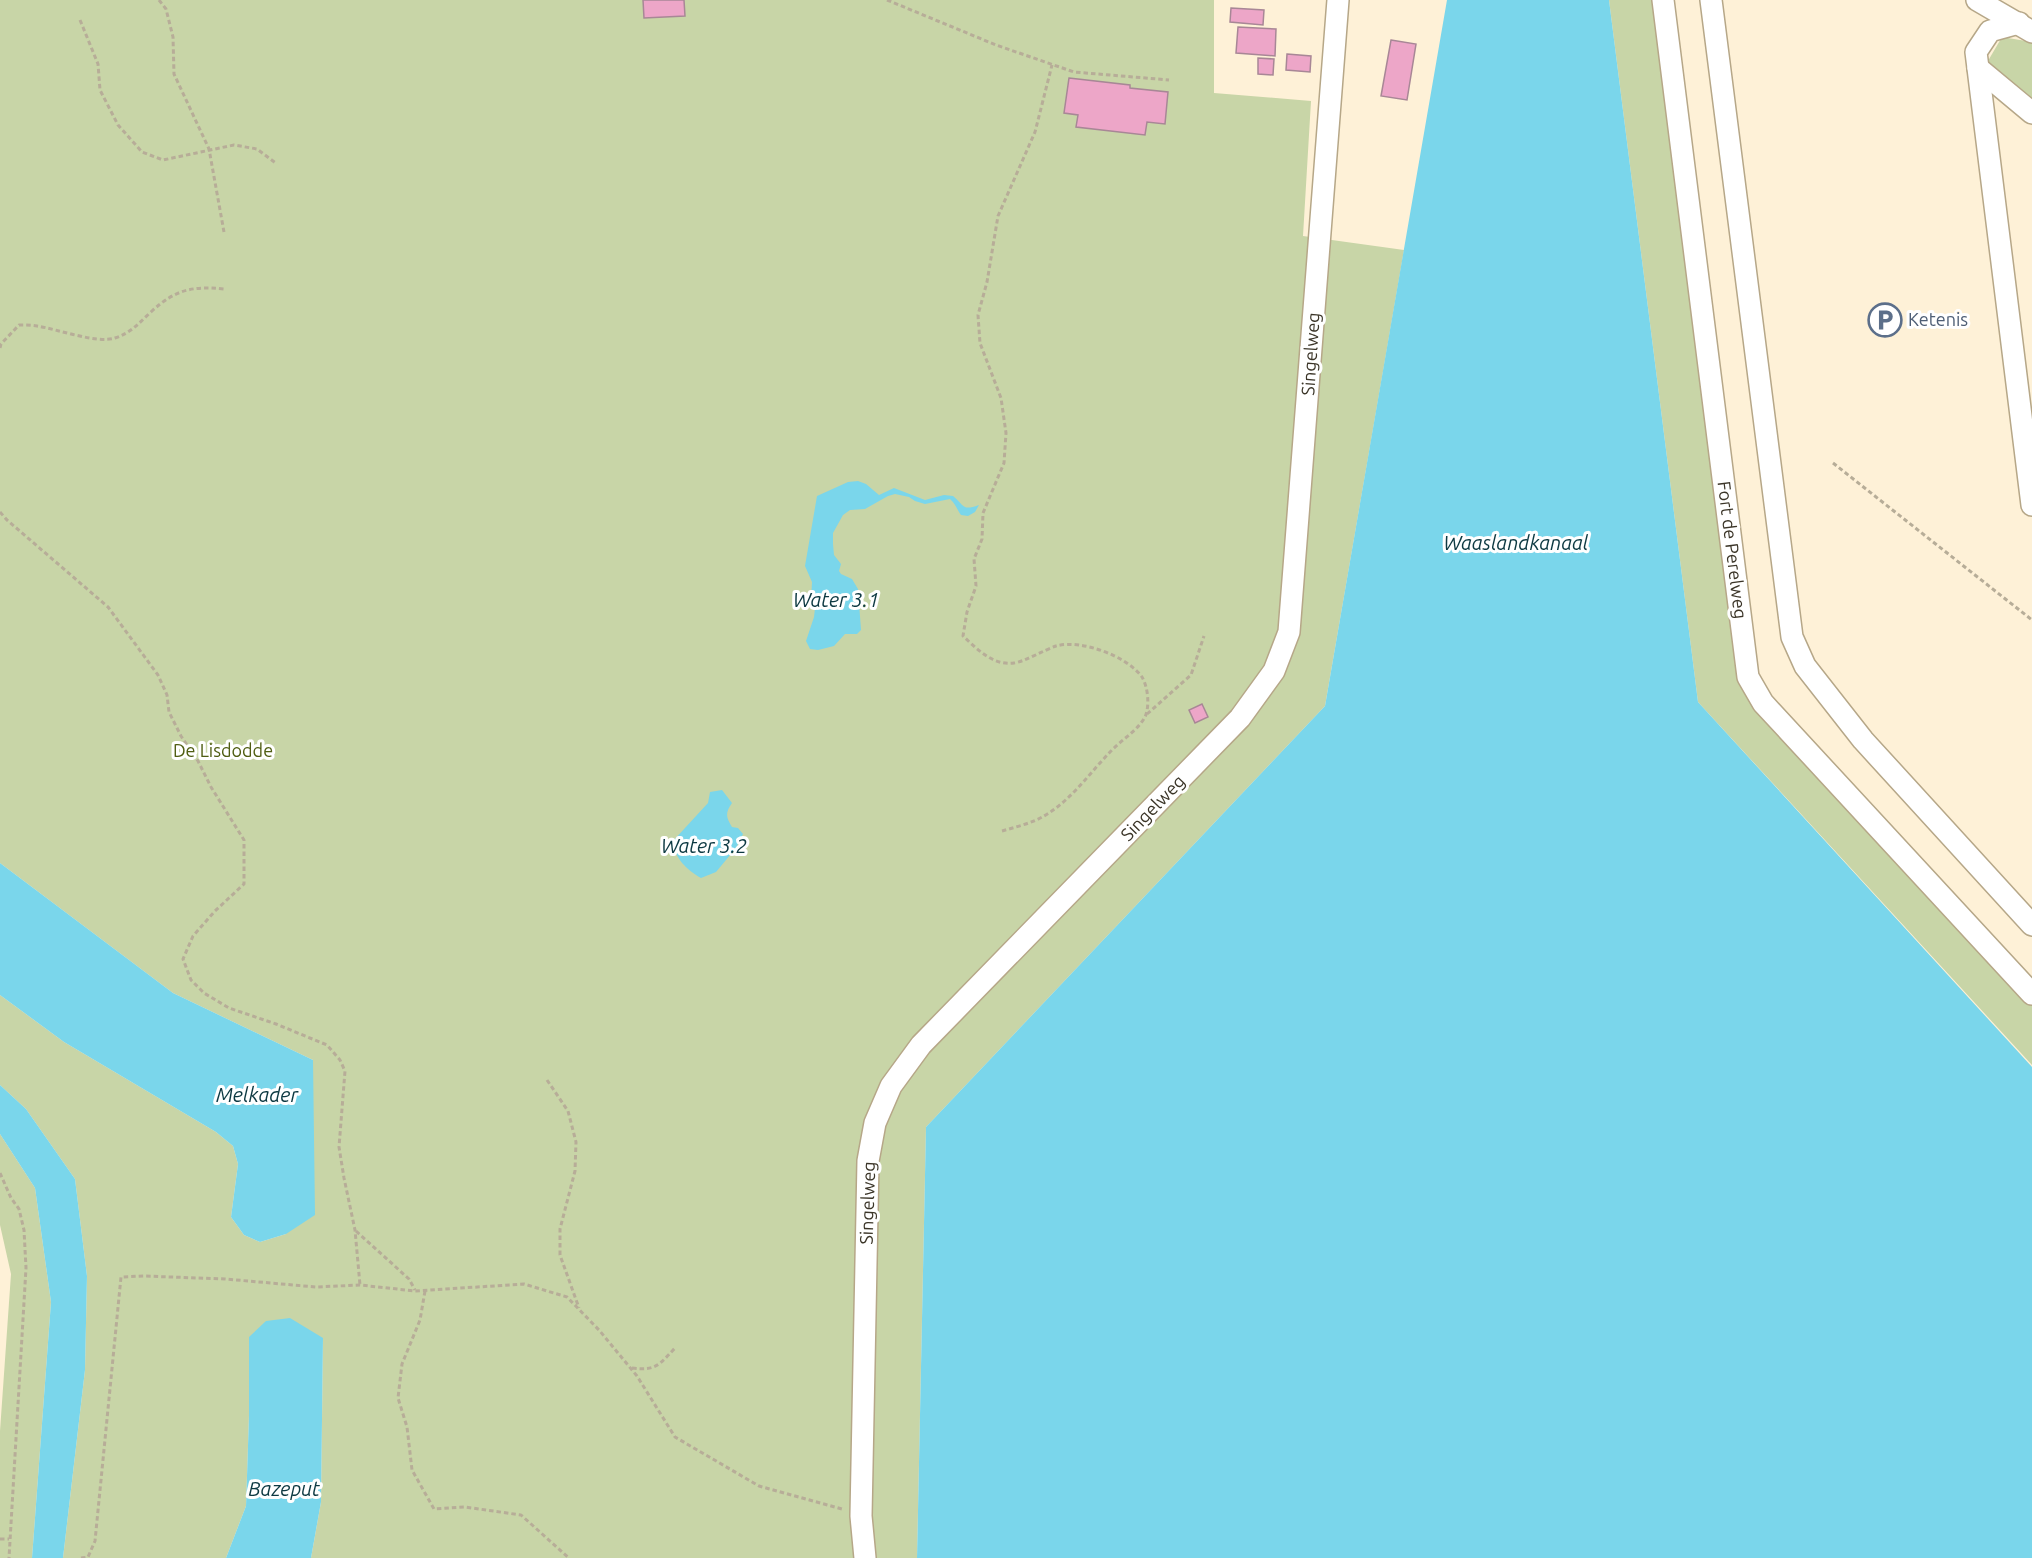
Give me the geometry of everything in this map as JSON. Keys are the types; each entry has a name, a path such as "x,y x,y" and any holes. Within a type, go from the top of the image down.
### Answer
{"street":[{"name":"Singelweg","path":"865,1558 862,1508 868,1161 875,1123 891,1086 921,1046 1240,718 1274,670 1289,632 1338,0"},
{"name":"Fort de Perelweg","path":"1663,0 1748,677 1763,703 2032,994"},
{"path":"1711,0 1792,638 1806,666 1863,740 2032,925"},
{"path":"1977,0 2025,27"},
{"path":"2025,27 1990,31 1976,52 2032,505"},
{"path":"1978,68 2032,113"}],"path":[{"path":"159,0 166,9 173,37 174,74 209,149 224,232"},
{"path":"887,0 996,45 1074,72 1168,80"},
{"path":"80,20 98,64 100,90 118,125 142,152 163,160 234,145 257,149 278,164"},
{"path":"1052,65 1035,132 998,216 987,282 978,315 980,343 1001,398 1006,433 1004,463 983,513 982,539 974,559 976,586 967,612 963,636 981,653 998,662 1014,663 1059,645 1081,645 1125,661 1142,678 1148,695 1146,715"},
{"path":"0,348 19,325 38,326 67,333 113,339 133,330 154,309 175,293 201,287 224,289"},
{"path":"1833,463 2032,620"},
{"path":"0,512 108,607 158,675 167,695 169,712 244,840 244,884 193,936 183,958 191,980 204,993 229,1008 327,1045 340,1060 345,1071 339,1147 355,1230 360,1285"},
{"path":"1002,831 1045,816 1061,803 1113,749 1132,733 1146,715 1191,675 1204,636"},
{"path":"547,1080 568,1111 576,1142 575,1171 560,1229 560,1255 580,1311"},
{"path":"0,1173 11,1198 19,1209 24,1230 26,1268 9,1558"},
{"path":"355,1230 409,1279 415,1291"},
{"path":"81,1558 88,1557 95,1541 121,1277 225,1279 316,1287 360,1285 415,1291 524,1284 567,1297 630,1368 675,1437 759,1486 837,1509 862,1508"},
{"path":"425,1290 420,1320 402,1364 398,1398 407,1427 412,1470 434,1509 465,1507 521,1515 569,1558"},
{"path":"630,1368 647,1370 657,1367 675,1348"},
{"path":"0,1539 9,1539"}],"green space":[{"name":"De Lisdodde","path":"0,0 1214,0 1214,93 1311,101 1303,236 1404,250 1325,706 926,1127 917,1558 311,1558 321,1502 323,1338 249,1337 246,1506 226,1558 63,1558 85,1370 87,1276 75,1179 26,1109 0,1085 0,995 64,1042 216,1132 233,1146 238,1164 231,1217 244,1235 260,1242 286,1234 313,1060 173,993 0,863"},
{"path":"1609,0 1663,0 1748,677 2032,994 2032,1065 1698,702"},
{"path":"2002,37 2032,42 2032,101 1985,66"},
{"path":"0,1134 35,1188 51,1302 32,1558 0,1558 0,1431 11,1274 0,1225"}],"water":[{"name":"Waaslandkanaal","path":"1447,0 1609,0 1698,702 2032,1067 2032,1558 917,1558 926,1127 1325,706"},
{"name":"Water 3.1","path":"858,481 866,484 879,495 894,488 925,500 944,495 953,496 969,508 979,505 975,512 968,516 961,515 950,499 925,504 895,494 865,509 850,510 843,515 833,533 834,555 841,564 839,571 841,574 852,579 858,589 861,630 857,634 845,634 834,646 818,650 810,649 806,641 815,608 811,600 812,582 805,566 817,496 848,482"},
{"name":"Water 3.2","path":"722,790 732,803 727,812 728,820 732,827 738,828 743,834 736,848 716,872 701,878 682,863 673,841 708,803 710,792"},
{"name":"Melkader","path":"0,863 173,993 313,1060 315,1215 286,1234 260,1242 244,1235 231,1217 238,1164 233,1146 216,1132 64,1042 0,995"},
{"path":"0,1085 26,1109 75,1179 87,1276 85,1370 63,1558 32,1558 51,1302 35,1188 0,1134"},
{"name":"Bazeput","path":"290,1318 323,1338 321,1502 311,1558 226,1558 246,1506 249,1337 266,1321"}],"building":[{"path":"643,0 684,0 685,16 644,18"},
{"path":"1231,8 1264,10 1263,25 1230,22"},
{"path":"1238,27 1276,29 1275,56 1236,53"},
{"path":"1391,40 1416,44 1407,100 1381,96"},
{"path":"1287,54 1311,56 1310,72 1286,70"},
{"path":"1258,58 1274,59 1273,75 1258,74"},
{"path":"1069,78 1168,92 1165,124 1147,122 1145,135 1076,127 1078,115 1064,113"},
{"path":"1202,704 1208,717 1195,723 1189,710"}],"place":[{"name":"Ketenis","path":"1885,320"}]}
